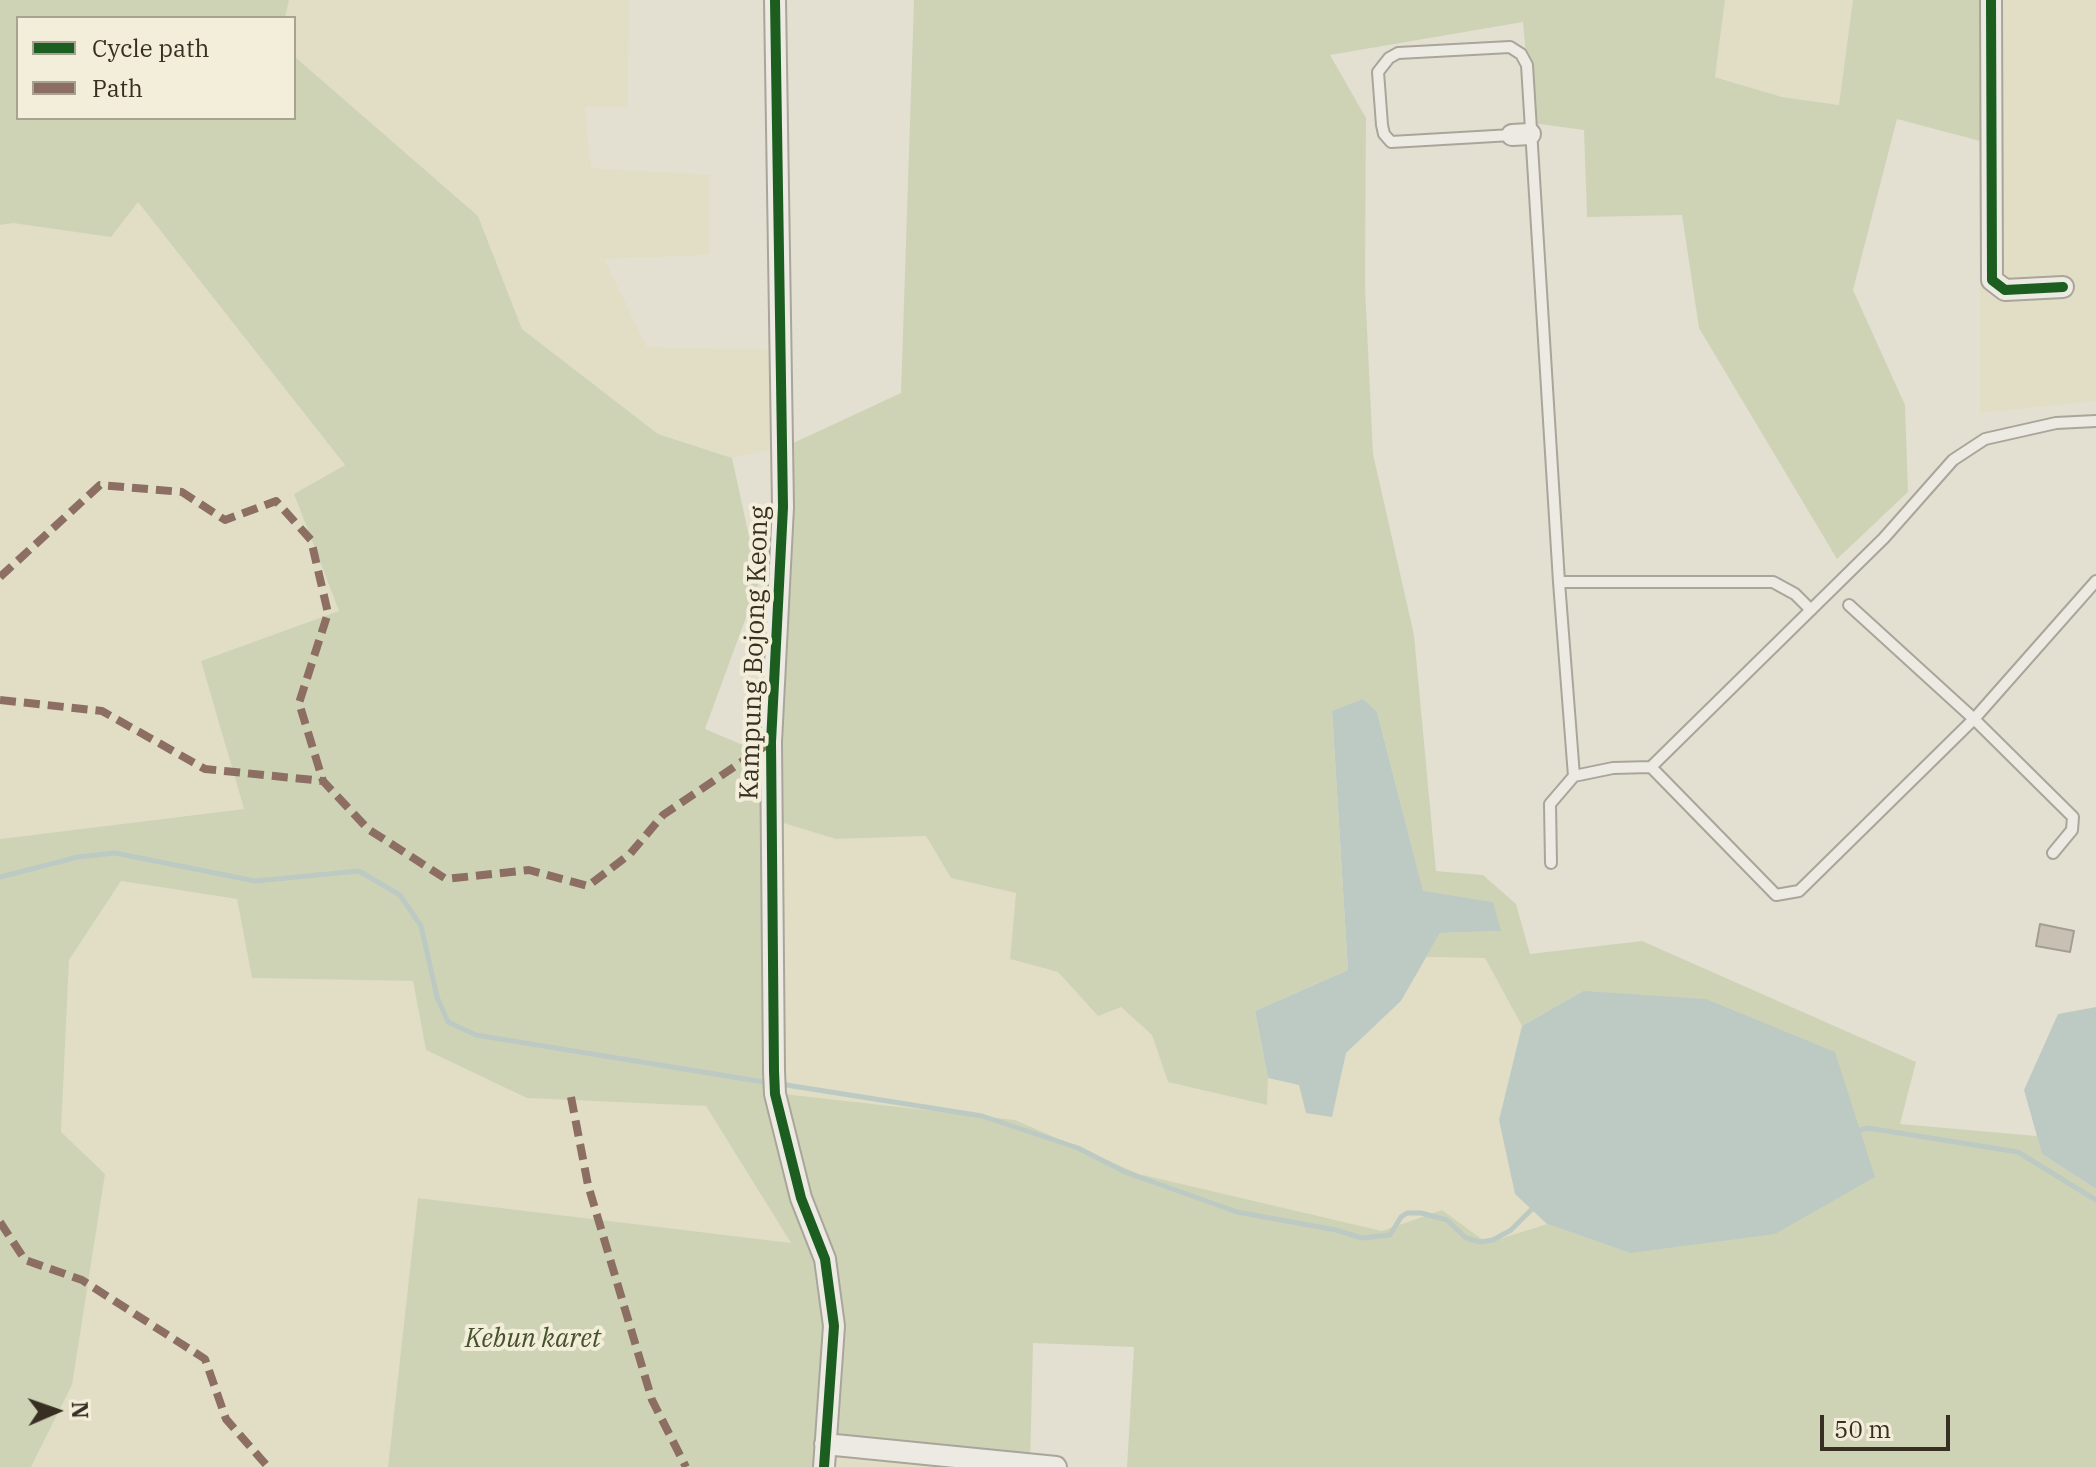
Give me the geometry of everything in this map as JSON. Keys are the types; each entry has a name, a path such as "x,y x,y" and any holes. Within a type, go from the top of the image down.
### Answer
{"street":[{"name":"Kampung Bojong Keong","path":"775,0 783,507 771,742 774,1071 775,1094 801,1198 825,1259 834,1326 824,1467"},
{"path":"1991,0 1992,280 2005,290 2063,287"},
{"path":"825,1444 1056,1467"}],"lane":[{"path":"1521,135 1391,142 1384,134 1382,125 1378,72 1389,58 1398,53 1510,47 1521,54 1527,65 1521,135 1574,776"},
{"path":"1551,863 1550,804 1574,776 1613,768 1651,767 1863,560 1953,460 1985,439 2056,423 2096,421"},
{"path":"1651,767 1776,895 1799,891 1974,719 2096,581"},
{"path":"1559,582 1773,582 1795,594 1811,610"},
{"path":"1849,605 1974,719 2073,817 2072,830 2053,853"}],"shaded area":[{"path":"289,0 629,0 628,107 585,107 591,168 710,175 709,255 604,259 647,347 785,350 789,445 732,458 658,434 522,329 478,216 296,58 296,16 285,16"},
{"path":"1725,0 1853,0 1839,105 1782,97 1715,76"},
{"path":"1979,0 2096,0 2096,401 1980,413"},
{"path":"138,201 346,466 294,495 339,611 201,661 244,809 0,839 0,225"},
{"path":"1363,699 1377,712 1423,891 1493,902 1501,931 1440,933 1401,1001 1346,1053 1332,1117 1306,1113 1299,1085 1268,1078 1255,1011 1348,970 1332,711"},
{"path":"777,820 836,839 926,836 951,878 1017,893 1010,959 1058,972 1098,1016 1120,1006 1152,1035 1168,1082 1266,1105 1268,1078 1299,1085 1332,1116 1346,1053 1401,1002 1426,957 1485,958 1522,1026 1499,1120 1515,1194 1547,1224 1487,1243 1441,1211 1382,1231 1139,1174 1015,1120 775,1093"},
{"path":"121,881 237,899 253,978 413,981 426,1050 706,1106 792,1244 419,1198 388,1467 31,1467 72,1385 61,1132 69,960"},
{"path":"1583,991 1706,999 1835,1052 1875,1177 1775,1234 1630,1253 1547,1224 1515,1194 1499,1120 1522,1026"},
{"path":"2096,1007 2096,1189 2042,1154 2024,1090 2058,1014"},
{"path":"820,1440 1030,1467 818,1467"}],"green space":[{"name":"Kebun karet","path":"0,0 289,0 285,16 16,16 16,120 296,120 296,58 478,216 522,329 658,434 732,458 759,582 705,729 776,759 789,445 901,393 914,0 1725,0 1715,77 1782,97 1839,105 1853,0 1979,0 1980,141 1897,119 1853,290 1905,405 1908,492 1837,559 1699,328 1682,215 1587,217 1584,130 1532,123 1523,22 1330,55 1366,118 1365,286 1373,454 1414,635 1436,871 1483,875 1516,904 1530,954 1642,941 1916,1062 1900,1124 2037,1136 2042,1154 2096,1189 2096,1467 1127,1467 1134,1347 1033,1343 1030,1465 820,1440 818,1467 388,1467 418,1198 791,1243 706,1106 527,1098 426,1050 413,981 252,978 237,899 121,881 69,960 61,1132 105,1174 72,1385 31,1467 0,1467 0,839 244,809 201,661 339,611 294,494 345,465 138,202 111,237 13,223 0,225","holes":["1332,711 1377,712 1423,892 1493,902 1500,931 1440,933 1426,957 1485,958 1522,1026 1583,991 1630,1253 1547,1224 1487,1243 1442,1210 1382,1231 1139,1174 1015,1120 775,1093 777,821 836,839 926,836 951,878 1016,893 1010,959 1058,972 1098,1016 1121,1007 1152,1035 1168,1082 1267,1105 1268,1078 1255,1011 1348,970"]}],"building":[{"path":"2040,924 2074,931 2070,952 2036,946"}],"waterway":[{"path":"0,877 78,857 115,853 255,881 359,871 400,895 421,926 437,997 448,1022 476,1035 770,1083"},
{"path":"780,1084 982,1116 1078,1148 1125,1172 1237,1212 1336,1230 1362,1238 1390,1235 1401,1217 1407,1213 1421,1213 1447,1220 1466,1238 1480,1242 1493,1240 1511,1230 1536,1205"},
{"path":"1853,1132 1868,1128 2018,1152 2096,1200"}],"marked path":[{"path":"0,577 100,485 182,492 225,520 276,501 311,540 328,613 299,703 323,781"},
{"path":"0,700 102,711 205,769 323,781 368,829 446,879 529,870 588,886 630,854 663,815 771,742"},
{"path":"571,1097 588,1185 652,1400 686,1467"},
{"path":"0,1222 25,1260 82,1280 205,1359 226,1419 268,1467"}],"cycle path":[{"path":"775,0 783,507 771,742 774,1071 775,1094 801,1198 825,1259 834,1326 824,1467"},
{"path":"1991,0 1992,280 2005,290 2063,287"}]}
